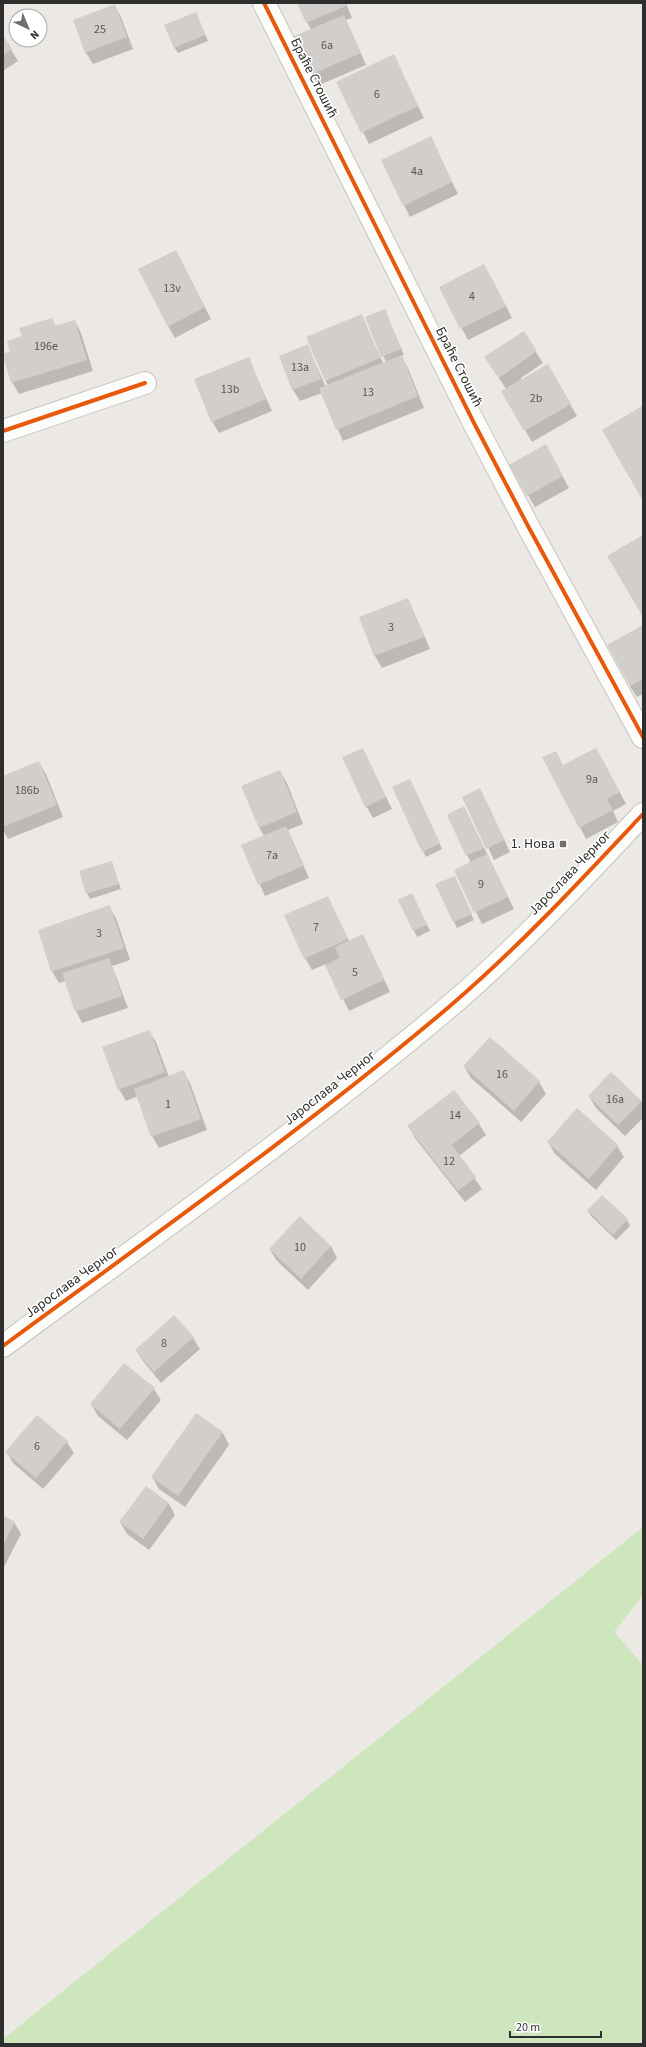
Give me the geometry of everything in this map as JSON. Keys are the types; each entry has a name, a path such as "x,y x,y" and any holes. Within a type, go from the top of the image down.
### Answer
{"street":[{"name":"Браће Стошић","path":"264,3 475,425 528,526 643,737"},
{"path":"3,431 145,383"},
{"name":"Јарослава Черног","path":"3,1346 226,1183 363,1077 450,1006 495,965 643,814"}],"green space":[{"path":"643,1527 643,1595 614,1632 643,1665 643,2044 3,2044 3,2039"}],"building":[{"path":"297,3 345,3 346,6 306,23"},
{"path":"115,4 127,37 85,53 73,20"},
{"path":"196,12 205,35 174,48 164,25"},
{"path":"344,15 361,53 310,75 294,36"},
{"path":"3,35 8,43 8,48 12,49 3,55"},
{"path":"394,54 418,106 361,133 336,82"},
{"path":"431,136 452,182 403,206 381,160"},
{"path":"176,250 205,307 168,327 138,269"},
{"path":"484,264 506,306 460,329 439,287"},
{"path":"385,309 401,349 381,357 365,317"},
{"path":"362,314 380,358 325,381 306,337"},
{"path":"52,318 55,326 75,320 87,360 11,383 3,356 3,354 10,351 7,341 22,336 19,328"},
{"path":"524,331 537,351 499,378 484,357"},
{"path":"308,344 321,379 292,390 279,356"},
{"path":"402,355 418,396 336,430 319,388"},
{"path":"249,357 266,399 211,422 194,379"},
{"path":"548,364 571,404 524,431 501,391"},
{"path":"642,406 643,408 643,501 602,430"},
{"path":"546,444 563,476 527,496 509,465"},
{"path":"643,535 643,617 607,556"},
{"path":"408,598 424,637 374,656 359,617"},
{"path":"643,625 643,679 630,686 607,645"},
{"path":"363,748 386,797 365,807 342,757"},
{"path":"596,748 620,792 607,799 613,810 579,828 542,757 556,751 563,765"},
{"path":"39,761 57,805 3,827 3,776"},
{"path":"280,770 297,812 259,828 241,786"},
{"path":"410,779 440,843 422,852 392,787"},
{"path":"480,788 504,840 486,849 462,797"},
{"path":"464,806 484,848 466,856 447,815"},
{"path":"286,826 303,866 258,885 241,845"},
{"path":"487,854 508,897 474,913 454,870"},
{"path":"112,861 119,884 86,894 79,871"},
{"path":"455,876 472,914 453,922 435,884"},
{"path":"412,893 427,925 413,931 398,900"},
{"path":"328,896 348,939 304,959 284,915"},
{"path":"110,905 124,948 51,972 38,930"},
{"path":"363,934 384,980 341,1000 325,965 340,958 335,947"},
{"path":"109,958 122,996 75,1012 62,973"},
{"path":"150,1030 165,1072 118,1090 102,1047"},
{"path":"490,1037 540,1081 514,1111 463,1066"},
{"path":"184,1070 201,1119 151,1137 134,1089"},
{"path":"611,1072 642,1101 618,1125 588,1096"},
{"path":"454,1090 480,1123 452,1145 476,1177 458,1191 407,1126"},
{"path":"577,1108 618,1145 589,1179 547,1142"},
{"path":"602,1195 628,1219 613,1235 587,1210"},
{"path":"300,1216 331,1246 301,1279 269,1249"},
{"path":"174,1315 194,1337 154,1372 135,1350"},
{"path":"124,1363 155,1388 120,1429 90,1404"},
{"path":"196,1413 223,1432 178,1496 151,1477"},
{"path":"37,1415 68,1441 36,1478 5,1452"},
{"path":"146,1486 169,1503 143,1539 119,1522"},
{"path":"3,1515 15,1522 3,1545"}],"cycle path":[{"path":"264,3 475,425 528,526 643,737"},
{"path":"3,431 145,383"},
{"path":"3,1346 173,1222 341,1095 396,1051 476,984 525,937 643,814"}],"place":[{"name":"1. Нова","path":"563,844"}]}
